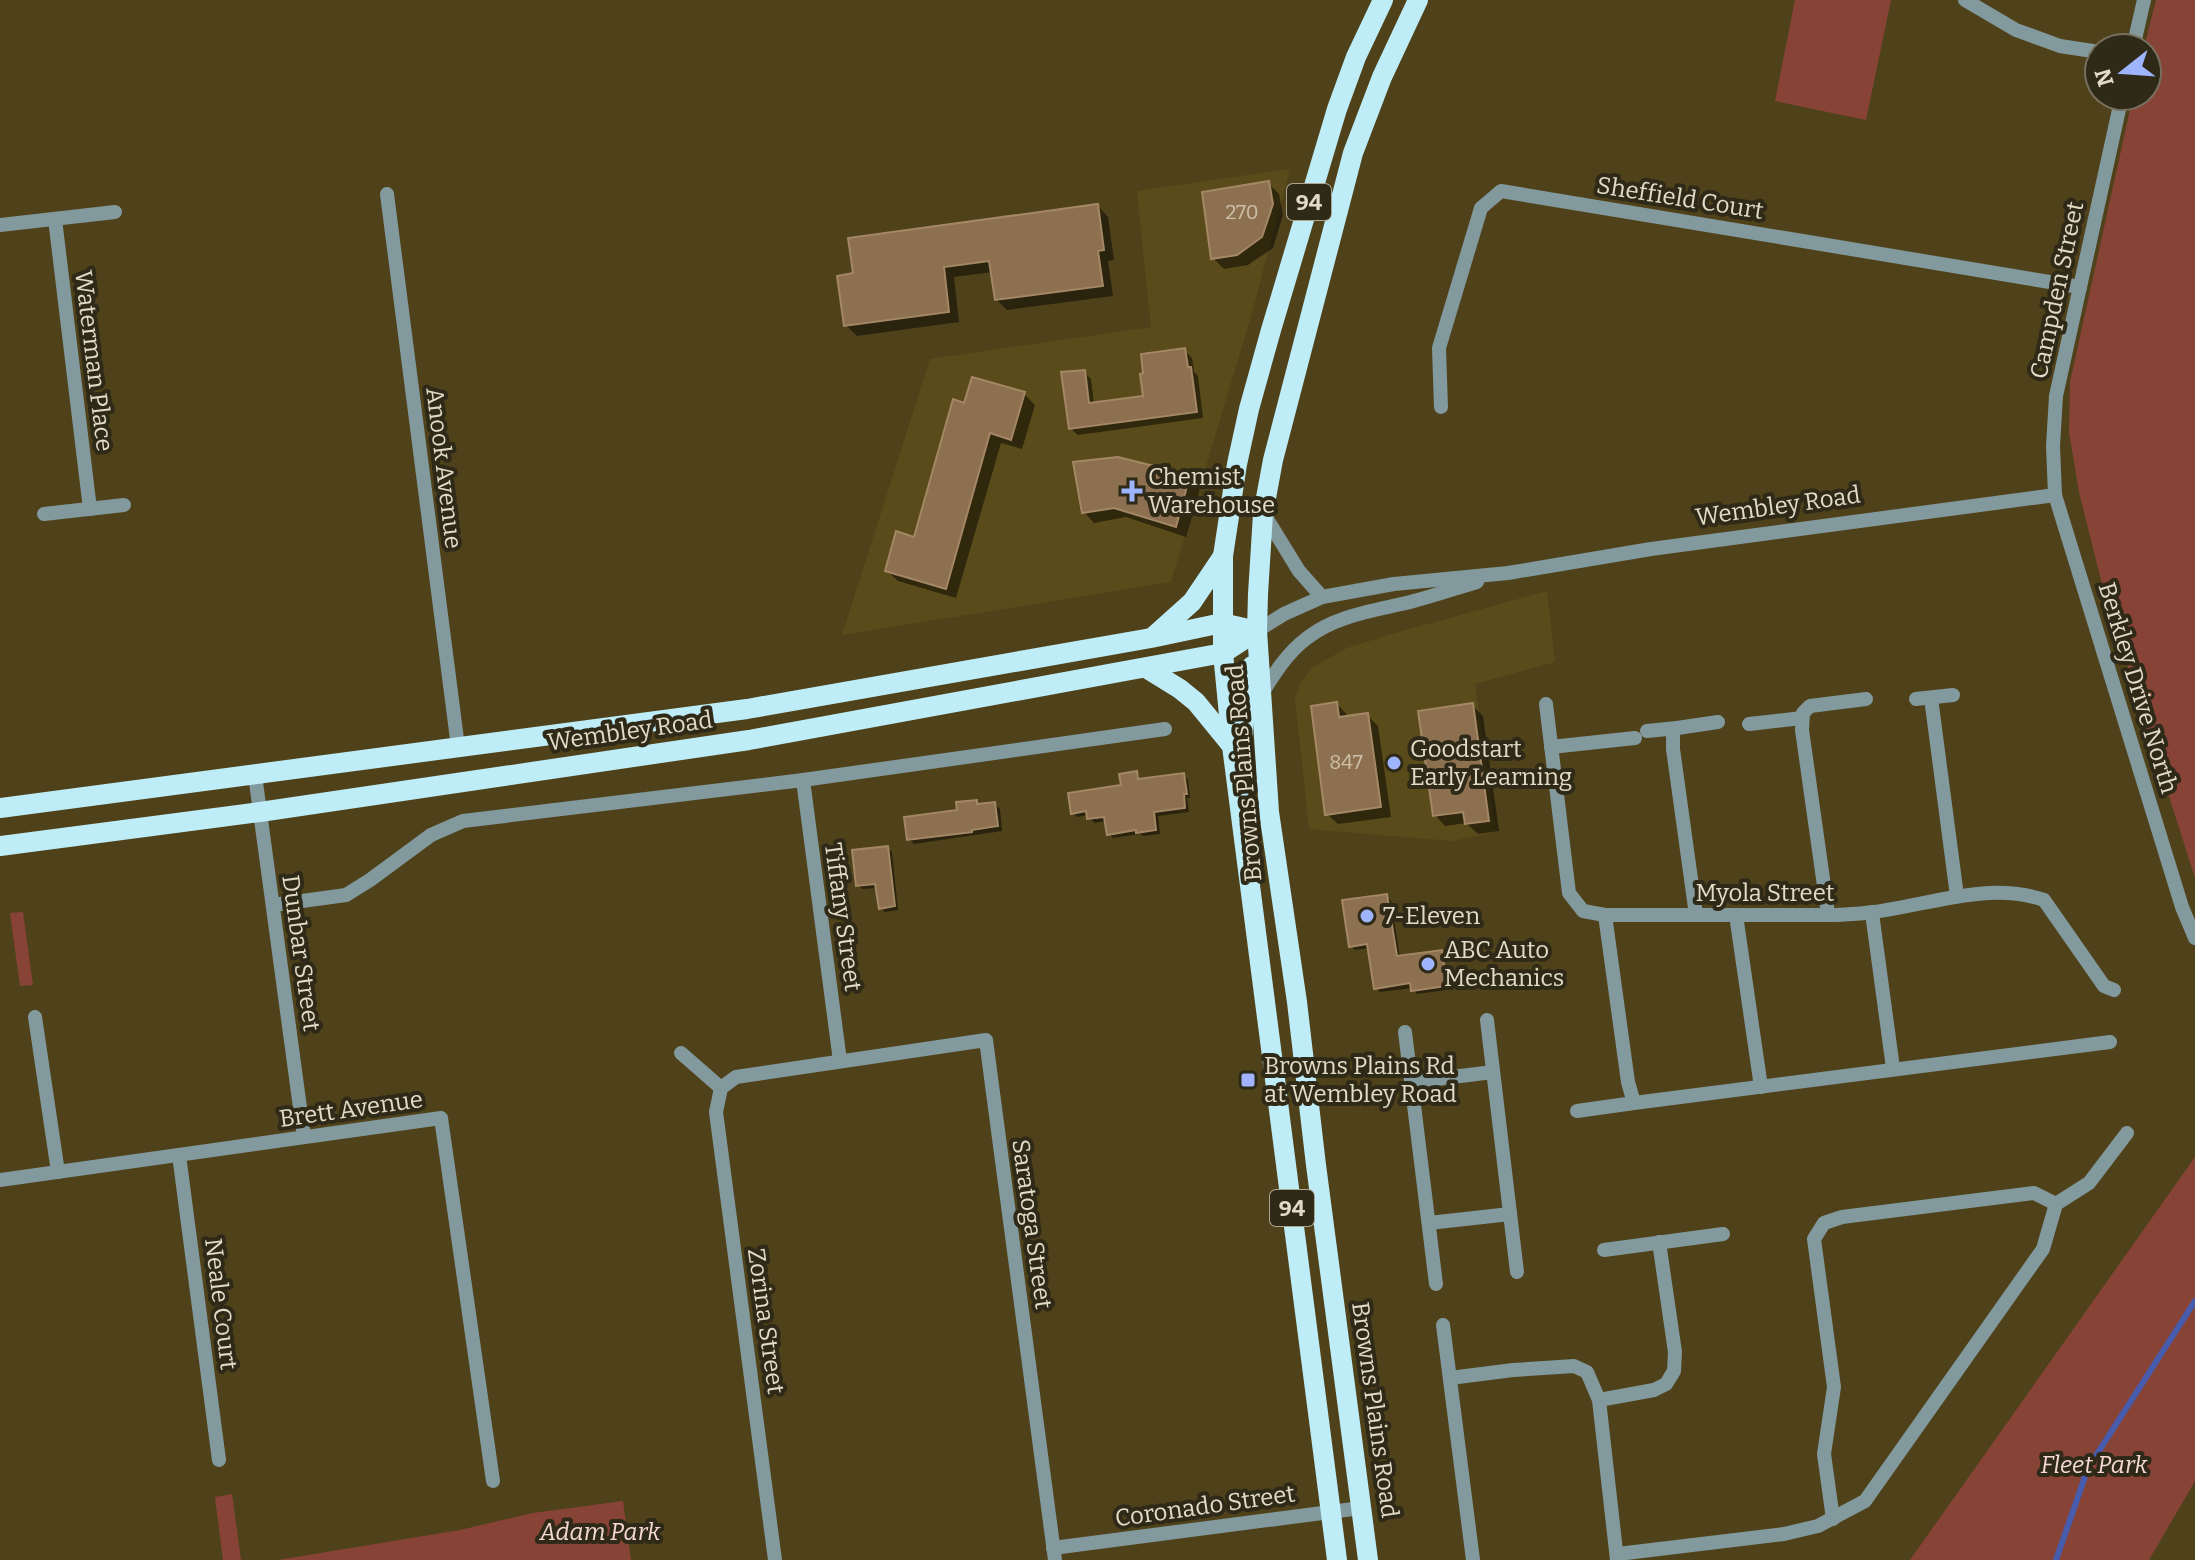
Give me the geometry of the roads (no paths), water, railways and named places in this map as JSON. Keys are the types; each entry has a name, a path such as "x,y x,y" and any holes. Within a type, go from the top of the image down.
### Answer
{"main road":[{"name":"Browns Plains Road","path":"1337,1560 1232,746 1223,653 1223,556 1237,464 1267,343 1337,109 1356,57 1383,0"},
{"name":"Browns Plains Road","path":"1368,1560 1297,1002 1269,812 1257,631 1263,514 1273,460 1353,153 1382,77 1418,0"},
{"path":"1151,638 1192,602 1223,556"},
{"name":"Wembley Road","path":"0,808 747,709 1222,623 1257,631"},
{"path":"1242,817 1248,787 1243,707 1257,631"},
{"name":"Wembley Road","path":"0,846 260,812 749,740 1223,653 1257,631"},
{"path":"1146,668 1196,702 1232,746"}],"street":[{"path":"1965,0 2016,30 2060,46 2083,50"},
{"path":"2137,32 2144,0"},
{"name":"Campden Street","path":"2055,495 2053,446 2056,396 2118,112"},
{"name":"Sheffield Court","path":"1441,407 1439,348 1481,208 1501,191 2080,287"},
{"name":"Anook Avenue","path":"387,194 458,747"},
{"path":"0,225 115,212"},
{"name":"Waterman Place","path":"55,219 90,509"},
{"name":"Wembley Road","path":"1257,631 1284,614 1322,597 1394,584 1508,573 1651,549 2055,495"},
{"name":"Berkley Drive North","path":"2055,495 2182,907 2195,938"},
{"path":"44,514 124,505"},
{"path":"1263,514 1299,571 1322,597"},
{"name":"Wembley Road","path":"1261,695 1290,653 1322,628 1508,573"},
{"path":"1953,695 1924,698 1957,896"},
{"path":"1828,914 1802,718 1810,706 1866,699"},
{"name":"Myola Street","path":"1546,704 1569,893 1583,911 1605,915 1872,913 1982,893 2028,895 2044,900 2104,986 2114,990"},
{"path":"1749,724 1802,718"},
{"path":"1551,747 1718,722"},
{"path":"1677,728 1673,733 1673,749 1696,915"},
{"path":"273,905 346,895 431,835 463,821 803,780 1165,729"},
{"name":"Dunbar Street","path":"255,775 304,1137"},
{"name":"Tiffany Street","path":"803,780 840,1061"},
{"path":"1872,913 1893,1068"},
{"path":"1605,915 1628,1082 1634,1103"},
{"path":"1736,915 1761,1087"},
{"path":"35,1017 58,1172"},
{"path":"1487,1020 1517,1272"},
{"path":"1405,1032 1436,1284"},
{"name":"Saratoga Street","path":"840,1061 986,1040 1054,1554"},
{"path":"1577,1111 2110,1042"},
{"path":"681,1053 721,1088 736,1077 840,1061"},
{"path":"1411,1082 1493,1072"},
{"name":"Zorina Street","path":"721,1088 716,1112 775,1560"},
{"name":"Brett Avenue","path":"0,1180 441,1118 493,1481"},
{"path":"1450,1378 1574,1366 1587,1372 1599,1400 1617,1557 1784,1534 1818,1526 1865,1501 2043,1249 2056,1204 2089,1183 2127,1133"},
{"name":"Neale Court","path":"179,1155 219,1460"},
{"path":"1833,1519 1824,1454 1834,1387 1814,1239 1824,1223 1842,1217 2034,1193 2056,1204"},
{"path":"1429,1223 1510,1214"},
{"path":"1604,1250 1723,1234"},
{"path":"1599,1400 1654,1390 1666,1384 1674,1371 1675,1352 1659,1242"},
{"path":"1443,1325 1473,1560"},
{"name":"Coronado Street","path":"1054,1554 1361,1508"},
{"path":"1713,1543 1715,1560"}],"waterway":[{"path":"2056,1560 2088,1468 2195,1301"}],"place":[{"name":"Chemist Warehouse","path":"1132,491"},
{"name":"Goodstart Early Learning","path":"1394,763"},
{"name":"7-Eleven","path":"1367,916"},
{"name":"ABC Auto Mechanics","path":"1428,964"},
{"name":"Browns Plains Rd at Wembley Road","path":"1248,1080"}],"park label":[{"name":"Fleet Park","path":"2094,1465"},
{"name":"Adam Park","path":"600,1532"}]}
